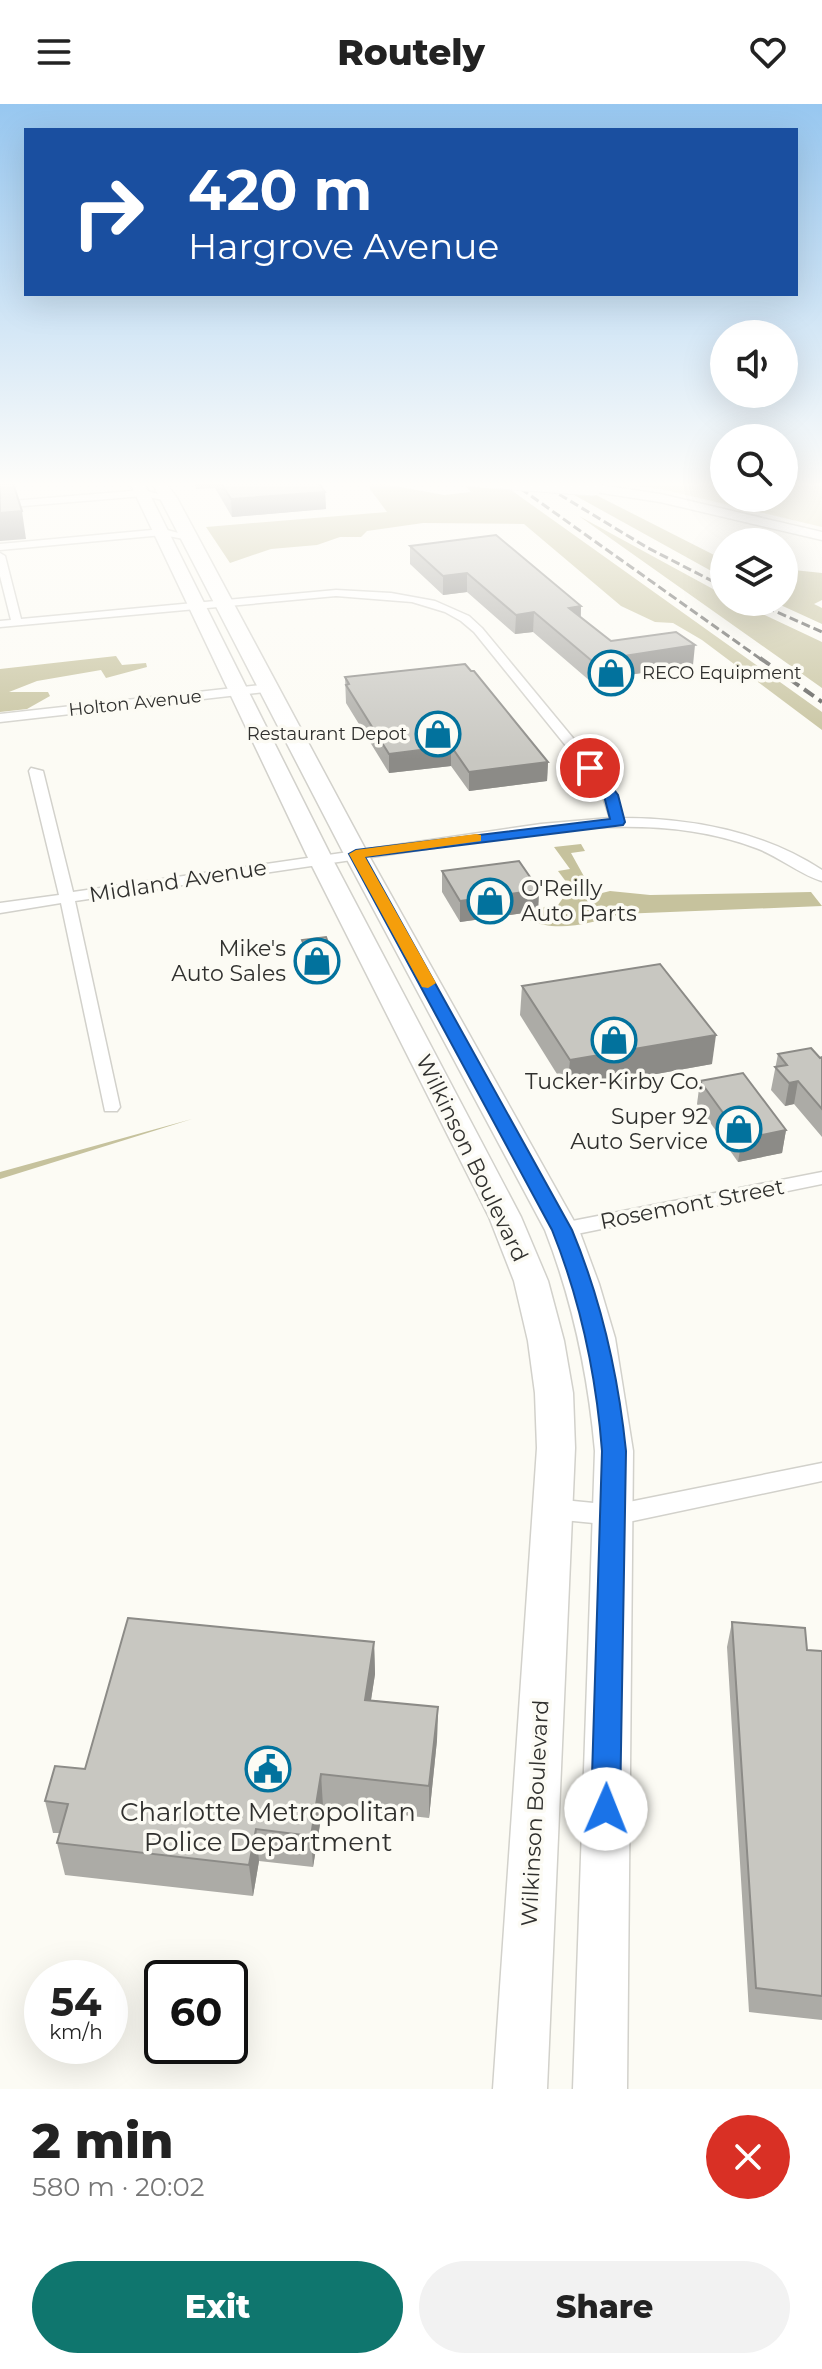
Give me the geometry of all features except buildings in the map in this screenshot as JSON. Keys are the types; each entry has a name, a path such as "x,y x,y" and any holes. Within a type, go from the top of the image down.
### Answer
{"main road":[{"name":"Wilkinson Boulevard","path":"184,574 321,860 505,1217 531,1281 546,1341 554,1393 556,1448 520,2089"},
{"name":"Wilkinson Boulevard","path":"209,574 356,854 562,1230 581,1275 596,1327 609,1393 614,1451 600,2089"}],"street":[{"path":"4,574 17,623"},
{"path":"0,624 362,593 410,599 462,617 474,625 606,787 618,822"},
{"name":"Holton Avenue","path":"0,718 269,688"},
{"path":"36,771 67,898 111,1107"},
{"name":"Midland Avenue","path":"0,908 356,854 618,822 683,826 716,832 776,851 822,877"},
{"name":"Rosemont Street","path":"562,1230 822,1178"},
{"path":"553,1509 614,1515 822,1472"}],"shaded area":[{"path":"583,574 628,574 822,712 822,730 702,640 673,623 655,622 621,606"},
{"path":"660,574 685,574 710,587 710,609"},
{"path":"798,574 822,574 822,600 814,604 822,608 822,624 798,613"},
{"path":"720,616 767,616 822,642 822,688"},
{"path":"116,656 122,665 146,663 147,667 106,678 101,670 37,681 9,692 48,692 50,696 27,709 0,712 0,669"},
{"path":"581,844 585,851 571,853 591,889 598,894 610,891 650,895 811,892 822,906 620,914 563,926 530,920 544,907 558,905 563,898 570,897 565,889 570,887 558,871 570,869 554,847"},
{"path":"192,1119 0,1179 0,1172"}],"railway":[{"path":"640,574 762,660"},
{"path":"698,574 710,580"},
{"path":"786,616 822,632"},
{"path":"760,658 822,702"}],"slow traffic":[{"path":"428,983 356,854 476,838"}],"place":[{"name":"RECO Equipment","path":"611,673"},
{"name":"Restaurant Depot","path":"438,734"},
{"name":"O'Reilly Auto Parts","path":"490,901"},
{"name":"Mike's Auto Sales","path":"317,961"},
{"name":"Tucker-Kirby Co.","path":"614,1040"},
{"name":"Super 92 Auto Service","path":"739,1129"},
{"name":"Charlotte Metropolitan Police Department","path":"268,1769"}],"route":[{"path":"590,768 611,795 618,822 356,854 562,1230 581,1275 599,1338 609,1393 614,1451 606,1809"}]}
